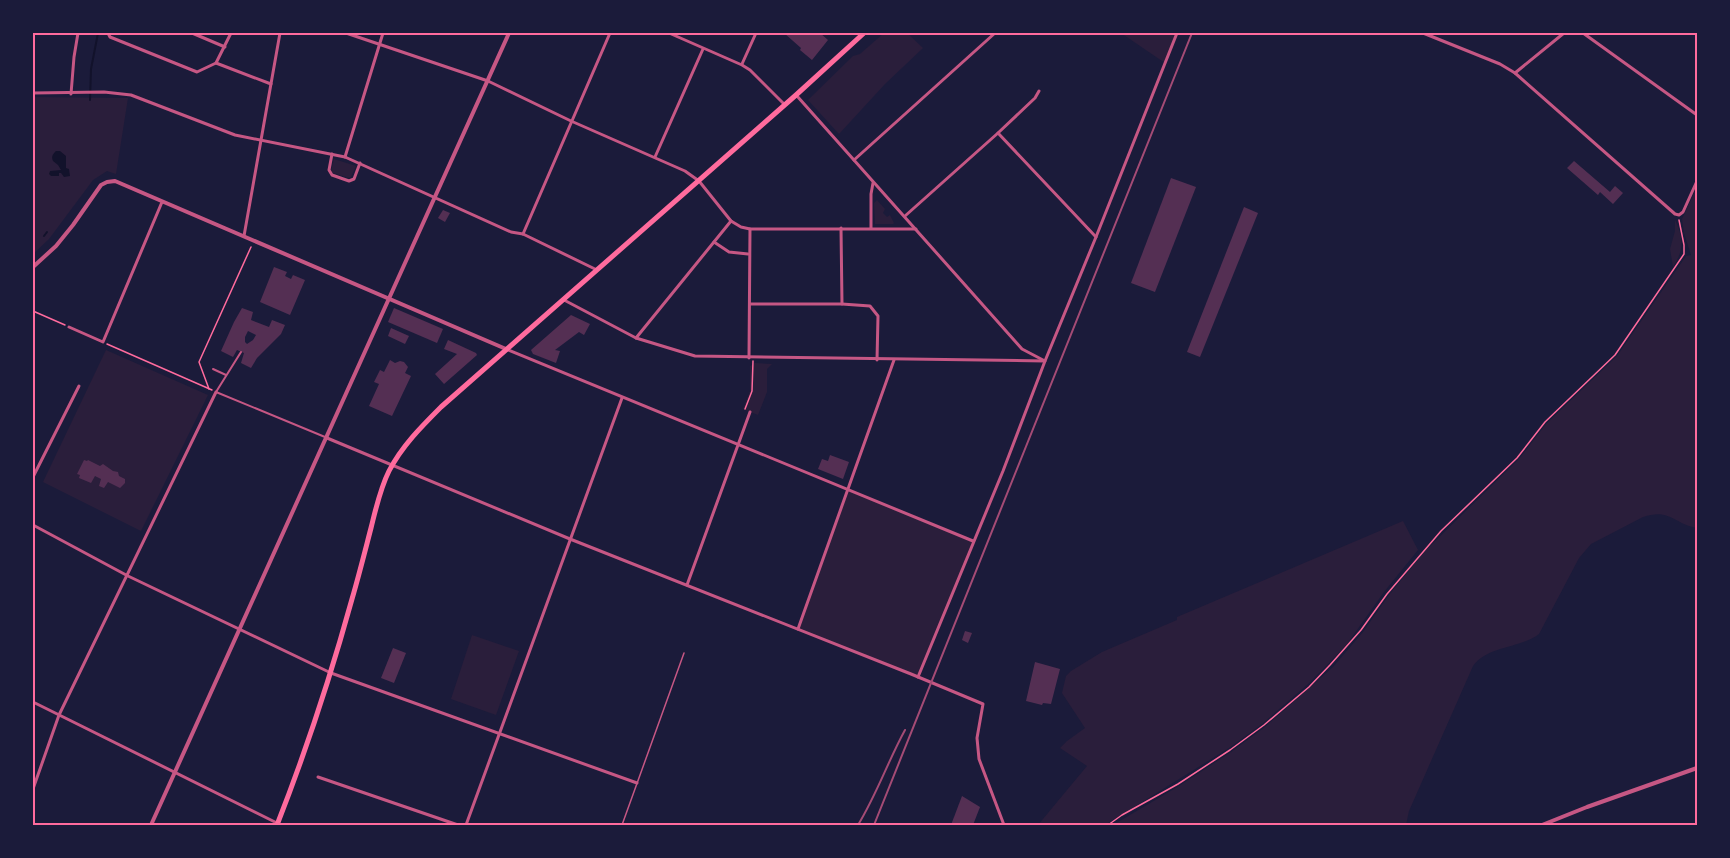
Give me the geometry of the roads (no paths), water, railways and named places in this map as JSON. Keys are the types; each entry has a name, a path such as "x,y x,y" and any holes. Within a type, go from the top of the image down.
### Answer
{"main road":[{"path":"279,824 331,673 377,502 392,465 413,434 864,33"}],"street":[{"path":"71,94 78,33"},
{"path":"192,33 225,47"},
{"path":"109,34 196,72 216,63 231,33"},
{"path":"244,236 280,33"},
{"path":"346,33 488,81 571,121 685,171 699,182 731,222 741,227 750,229 916,229"},
{"path":"345,157 383,33"},
{"path":"151,825 509,33"},
{"path":"523,234 610,33"},
{"path":"669,33 750,70 784,105"},
{"path":"742,65 756,33"},
{"path":"854,160 995,33"},
{"path":"918,677 1003,471 1177,33"},
{"path":"1423,33 1500,64 1515,73 1679,215 1687,204 1697,181"},
{"path":"1515,73 1564,33"},
{"path":"1583,33 1697,115"},
{"path":"654,157 704,48"},
{"path":"216,63 270,84"},
{"path":"904,216 998,133 1035,98 1039,91"},
{"path":"33,93 104,92 131,95 235,135 345,157 511,232 523,234 597,270"},
{"path":"796,95 1022,349 1045,361"},
{"path":"998,133 1096,237"},
{"path":"332,154 328,170 332,175 349,181 354,179 360,163"},
{"path":"33,267 56,246 101,185 116,182 622,398 973,541"},
{"path":"871,228 873,183"},
{"path":"69,327 103,342 162,202"},
{"path":"636,338 731,222"},
{"path":"841,228 842,304"},
{"path":"750,229 748,254 751,358"},
{"path":"714,242 729,252 748,254"},
{"path":"563,300 636,338 695,356 1045,361"},
{"path":"750,304 870,306 878,316 877,360"},
{"path":"33,789 59,715 216,392 241,352"},
{"path":"798,629 894,360"},
{"path":"213,369 226,375"},
{"path":"33,477 79,386"},
{"path":"216,392 570,539 983,704 977,738 979,759 1004,825"},
{"path":"466,825 622,398"},
{"path":"687,585 750,412"},
{"path":"33,525 128,576 331,673 637,783"},
{"path":"33,702 279,824"},
{"path":"1542,825 1697,768"},
{"path":"318,777 458,825"}],"lane":[{"path":"622,825 684,652"}],"waterway":[{"path":"90,100 91,69 98,33"},
{"path":"44,236 47,232"}],"railway":[{"path":"874,825 1192,33"},
{"path":"858,825 905,730"}]}
